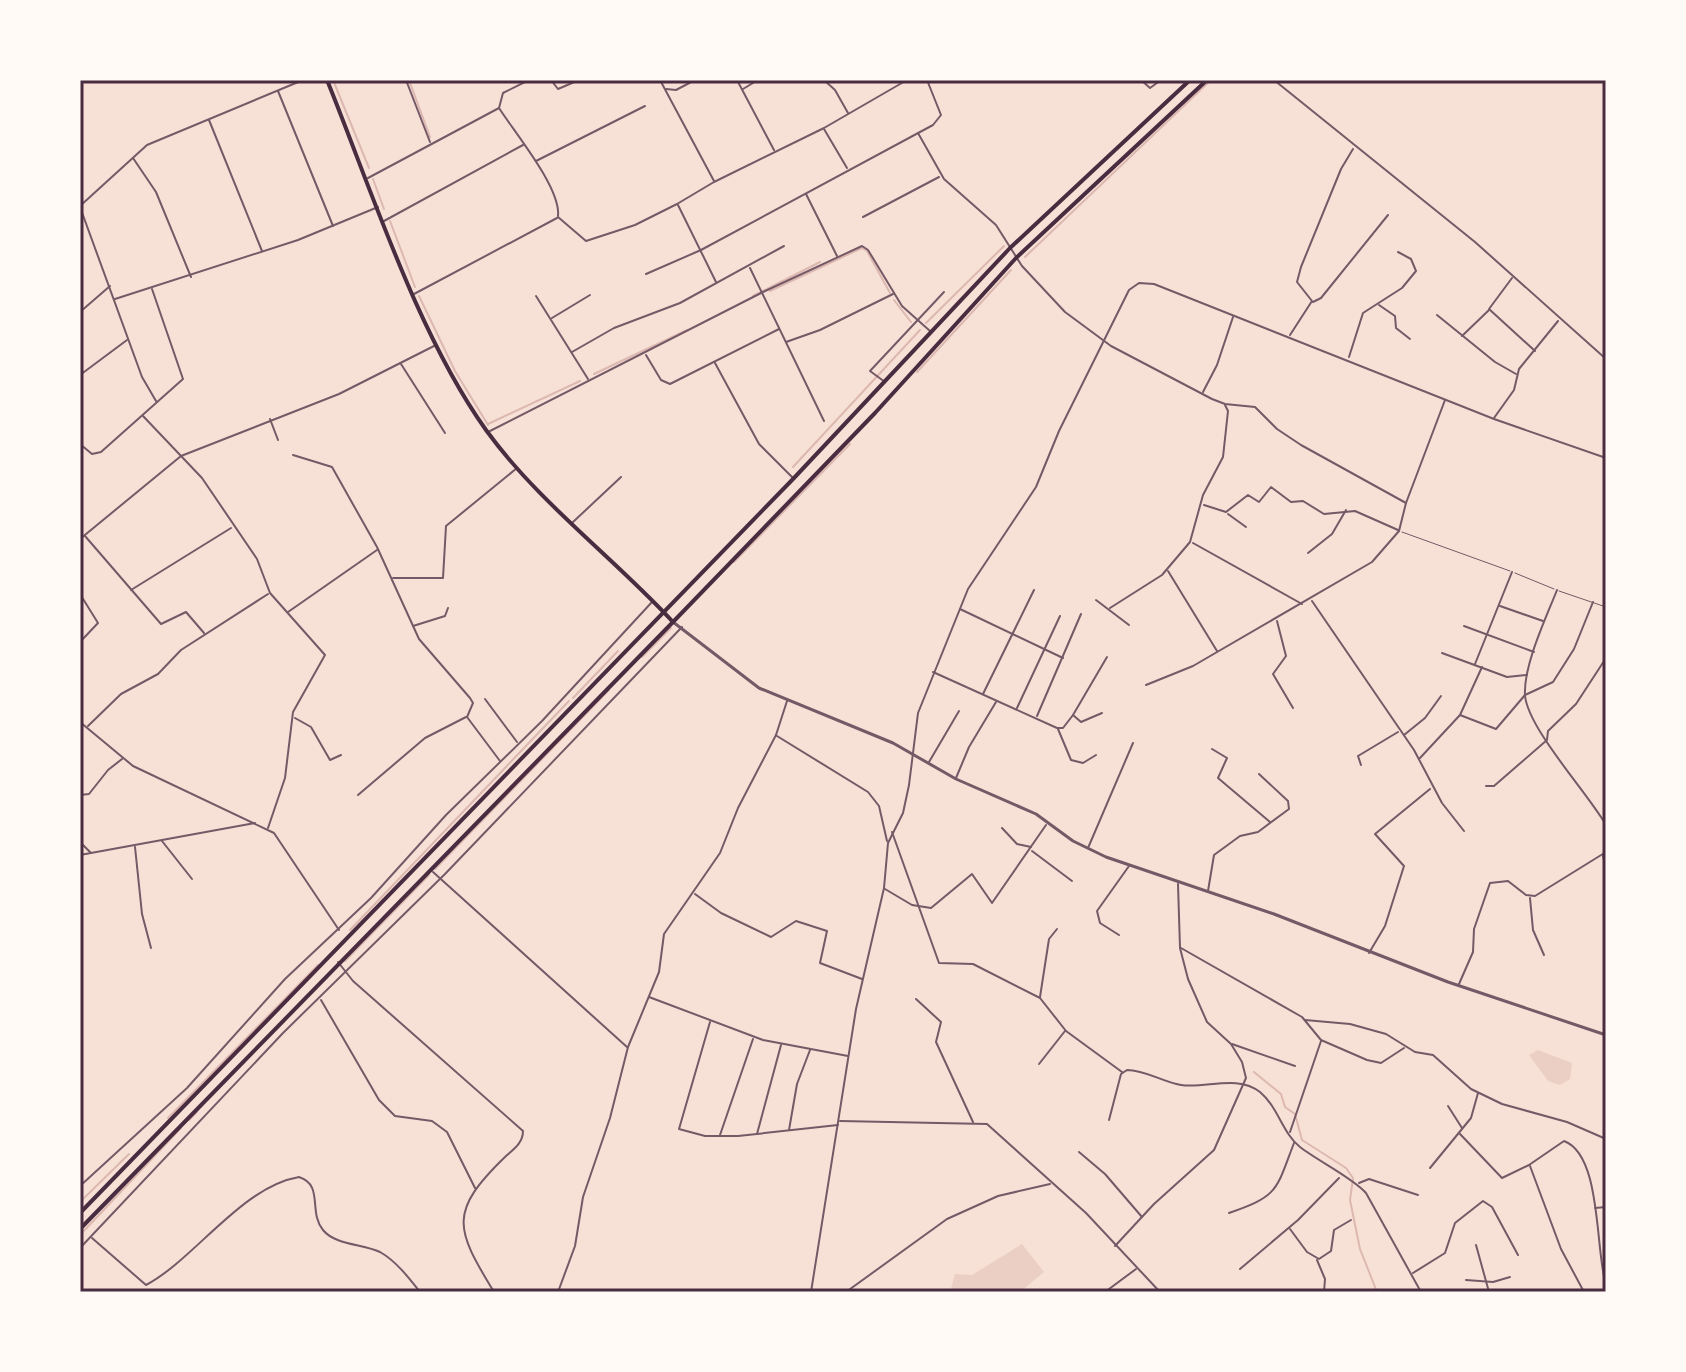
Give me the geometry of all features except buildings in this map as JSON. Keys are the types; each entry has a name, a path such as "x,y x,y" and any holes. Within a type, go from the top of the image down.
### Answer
{"main road":[{"path":"327,80 414,294 437,344 488,432 518,468 673,622"},
{"path":"80,1213 662,610 886,383 1010,248 1190,80"},
{"path":"80,1229 875,413 1016,258 1207,80"}],"street":[{"path":"157,401 151,396 80,206 147,145 303,80"},
{"path":"406,80 431,144"},
{"path":"367,179 499,108 503,93 529,80"},
{"path":"551,80 558,89 579,80"},
{"path":"660,80 714,182"},
{"path":"665,89 676,90 695,80"},
{"path":"737,80 774,151"},
{"path":"742,90 758,80"},
{"path":"824,80 835,90 849,114"},
{"path":"499,108 557,202 558,217 579,239 590,242 677,204 714,182 824,128 907,80"},
{"path":"646,274 701,250 933,125 941,115 927,80"},
{"path":"1141,80 1147,86 1155,87 1161,80"},
{"path":"1274,80 1513,277 1606,359"},
{"path":"278,90 334,227"},
{"path":"535,162 645,106"},
{"path":"209,118 262,252"},
{"path":"824,128 848,169"},
{"path":"918,133 941,175 962,198 996,225 1016,258 1065,312 1104,341 1202,393 1225,404 1255,407 1301,445 1406,503"},
{"path":"384,221 523,145"},
{"path":"1312,301 1297,279 1341,169 1355,147"},
{"path":"132,157 156,192 191,277"},
{"path":"863,217 941,175"},
{"path":"806,193 837,257"},
{"path":"677,204 717,283"},
{"path":"115,299 191,277 334,227 378,207"},
{"path":"1289,336 1312,301 1327,291 1388,215"},
{"path":"414,294 558,217"},
{"path":"572,352 614,328 659,314 784,246"},
{"path":"488,432 763,292 865,247 894,293 917,322 931,332"},
{"path":"1349,358 1357,323 1376,304 1402,288 1416,271 1411,259 1398,252"},
{"path":"750,266 824,421"},
{"path":"1462,336 1489,309 1513,277"},
{"path":"811,1292 863,979 884,888 888,843 903,813 915,723 932,672 968,589 1036,487 1059,431 1130,288 1139,283 1154,284 1349,358 1494,419 1606,458"},
{"path":"80,312 111,286"},
{"path":"80,444 89,452 99,453 184,377 152,288"},
{"path":"886,383 870,371 944,292"},
{"path":"785,342 820,330 894,293"},
{"path":"551,318 590,295"},
{"path":"536,296 589,380"},
{"path":"1376,304 1395,316 1396,328 1410,339"},
{"path":"1489,309 1535,351"},
{"path":"1437,315 1517,374"},
{"path":"1202,393 1217,365 1233,316"},
{"path":"1494,419 1514,390 1517,374 1559,320"},
{"path":"645,354 665,383 715,363 780,329"},
{"path":"80,375 129,339"},
{"path":"80,539 181,456 339,394 437,344"},
{"path":"401,363 445,433"},
{"path":"715,363 759,444 794,478"},
{"path":"1146,685 1217,652 1365,568 1399,531 1406,503 1446,399"},
{"path":"1110,608 1167,569 1190,542 1206,487 1224,452 1228,411 1225,404"},
{"path":"143,416 202,478 263,569 270,593 325,655 310,676 293,712 285,778 268,828"},
{"path":"270,419 278,440"},
{"path":"293,455 331,465 377,550 412,626 426,648 473,703 467,717 425,738 358,795"},
{"path":"391,578 443,578 446,526 518,468"},
{"path":"572,523 621,477"},
{"path":"1226,512 1248,495 1259,502 1271,487 1291,502 1301,501 1324,514 1346,510 1360,512 1399,531"},
{"path":"1203,504 1226,512 1246,527"},
{"path":"1308,553 1332,534 1346,510"},
{"path":"130,591 233,527"},
{"path":"84,535 161,624 186,612 205,634"},
{"path":"1190,542 1303,604"},
{"path":"287,613 377,550"},
{"path":"1167,569 1217,652"},
{"path":"1475,664 1512,572"},
{"path":"983,695 1034,590"},
{"path":"1557,590 1534,652 1525,695 1535,724 1606,825"},
{"path":"87,727 121,694 158,674 181,650 270,593"},
{"path":"80,594 98,619 95,629 80,642"},
{"path":"1096,600 1129,625"},
{"path":"1312,600 1419,758 1432,787 1464,831"},
{"path":"80,1186 187,1088 285,979 340,931 652,601"},
{"path":"1460,715 1496,729 1525,695 1553,682 1574,649 1593,602"},
{"path":"1499,605 1544,622"},
{"path":"412,626 445,616 448,608"},
{"path":"960,609 1013,637 1063,658"},
{"path":"1037,717 1081,614"},
{"path":"1016,709 1060,616"},
{"path":"1276,619 1286,656 1273,674 1293,708"},
{"path":"673,622 743,678 787,700 893,743 956,779 1048,822 1088,848 1179,883 1274,914 1369,953 1606,1035"},
{"path":"1464,626 1534,652"},
{"path":"80,1248 682,627"},
{"path":"1442,653 1507,677 1528,675"},
{"path":"932,672 1063,728 1107,657"},
{"path":"1486,786 1494,786 1547,740 1548,731 1576,704 1606,658"},
{"path":"1419,758 1460,715 1482,667"},
{"path":"1403,736 1425,718 1441,696"},
{"path":"485,699 518,743"},
{"path":"558,1292 575,1246 583,1217 582,1201 610,1118 628,1047 663,960 664,934 695,894 720,853 738,808 776,735 787,700"},
{"path":"956,779 969,747 996,701"},
{"path":"928,763 959,711"},
{"path":"1073,715 1081,722 1102,713"},
{"path":"294,717 311,727 330,760 341,755"},
{"path":"467,717 501,761"},
{"path":"80,722 123,759 230,814 268,828 340,931"},
{"path":"1058,728 1071,760 1083,763 1096,755"},
{"path":"1361,765 1358,756 1399,732"},
{"path":"776,735 796,751 868,792 879,806 888,843"},
{"path":"1088,848 1133,743"},
{"path":"1212,749 1227,758 1218,778 1270,823"},
{"path":"80,795 89,794 123,759"},
{"path":"1208,892 1214,855 1240,836 1258,832 1288,811 1289,804 1259,774"},
{"path":"1369,953 1385,926 1404,866 1375,834 1432,787"},
{"path":"884,888 920,907 936,906 954,885 972,874 992,903 1048,822"},
{"path":"80,855 256,823"},
{"path":"1002,828 1017,844 1031,848 1072,881"},
{"path":"892,830 920,907 929,944 939,963 973,964 1040,998 1066,1031 1122,1072 1134,1070 1186,1086 1210,1082 1244,1086 1265,1097 1295,1142 1340,1177 1358,1184 1421,1292"},
{"path":"161,840 192,879"},
{"path":"80,842 92,853"},
{"path":"135,846 142,914 151,948"},
{"path":"1530,897 1604,854 1606,868"},
{"path":"1119,935 1100,923 1097,911 1130,865"},
{"path":"430,869 628,1047"},
{"path":"1458,985 1473,952 1474,929 1490,883 1508,881 1530,897 1533,930 1544,955"},
{"path":"1115,1246 1214,1150 1244,1086 1245,1069 1231,1044 1210,1026 1202,1014 1180,948 1176,901 1179,883"},
{"path":"695,894 728,917 771,937 796,921 827,931 820,963 863,979"},
{"path":"1040,998 1049,939 1057,929"},
{"path":"1180,948 1305,1020 1321,1040 1376,1063 1405,1047"},
{"path":"338,962 346,973 521,1128 522,1141 476,1189 463,1213 463,1234 494,1292"},
{"path":"649,997 710,1022 781,1045 849,1056"},
{"path":"320,998 379,1100 395,1116 432,1121 447,1132 476,1189"},
{"path":"916,999 941,1022 936,1042 973,1123"},
{"path":"1305,1020 1350,1024 1386,1034 1405,1047 1433,1055 1454,1077 1502,1104 1567,1122 1606,1139"},
{"path":"710,1022 677,1128 720,1136 757,1135 839,1123 987,1124 1086,1213 1160,1292"},
{"path":"1039,1064 1066,1031"},
{"path":"720,1136 754,1037"},
{"path":"1290,1133 1321,1040"},
{"path":"1231,1044 1295,1066"},
{"path":"757,1135 781,1045"},
{"path":"788,1131 797,1084 810,1050"},
{"path":"1109,1120 1122,1072"},
{"path":"1430,1168 1460,1134 1474,1111 1478,1092"},
{"path":"1448,1106 1463,1129"},
{"path":"1460,1134 1502,1178 1529,1165 1560,1143 1569,1143 1591,1179 1606,1285"},
{"path":"1229,1213 1268,1198 1279,1184 1295,1142"},
{"path":"1079,1152 1105,1174 1142,1218"},
{"path":"1529,1165 1561,1249 1584,1292"},
{"path":"91,1237 146,1285 244,1206 277,1185 299,1177 309,1181 314,1190 314,1212 322,1229 339,1240 383,1254 420,1292"},
{"path":"1240,1269 1289,1228 1340,1177"},
{"path":"1358,1184 1369,1179 1418,1195"},
{"path":"846,1292 947,1219 998,1196 1051,1184"},
{"path":"1412,1274 1445,1253 1455,1223 1483,1201 1492,1207 1518,1255"},
{"path":"1593,1208 1606,1207"},
{"path":"1317,1259 1331,1251 1335,1229 1351,1220"},
{"path":"1289,1228 1317,1259 1325,1279 1324,1292"},
{"path":"1476,1245 1489,1292"},
{"path":"1105,1292 1137,1268"},
{"path":"1466,1280 1493,1282 1510,1277"}],"lane":[{"path":"1399,531 1606,607"}],"shaded area":[{"path":"1538,1050 1572,1063 1570,1079 1560,1085 1548,1081 1529,1055"},
{"path":"1022,1244 1044,1272 1020,1292 950,1292 955,1274 972,1275"}],"waterway":[{"path":"333,80 369,168"},
{"path":"409,80 430,137"},
{"path":"1025,257 1211,80"},
{"path":"373,179 384,209"},
{"path":"390,221 415,287"},
{"path":"926,323 1004,246"},
{"path":"770,291 862,248 867,251 890,293"},
{"path":"753,296 820,262"},
{"path":"917,372 1011,270"},
{"path":"419,296 455,371 488,425"},
{"path":"894,300 911,322"},
{"path":"594,374 687,330"},
{"path":"793,467 920,330"},
{"path":"488,424 580,381"},
{"path":"734,562 850,444"},
{"path":"642,657 671,628"},
{"path":"573,698 618,651"},
{"path":"435,869 609,690"},
{"path":"350,930 569,701"},
{"path":"345,961 429,875"},
{"path":"168,1118 318,965"},
{"path":"1254,1072 1281,1094 1285,1107 1295,1114 1302,1140 1346,1168 1353,1178 1350,1200 1360,1249 1377,1292"},
{"path":"189,1120 197,1112"},
{"path":"80,1235 181,1128"},
{"path":"80,1202 129,1154"}]}
